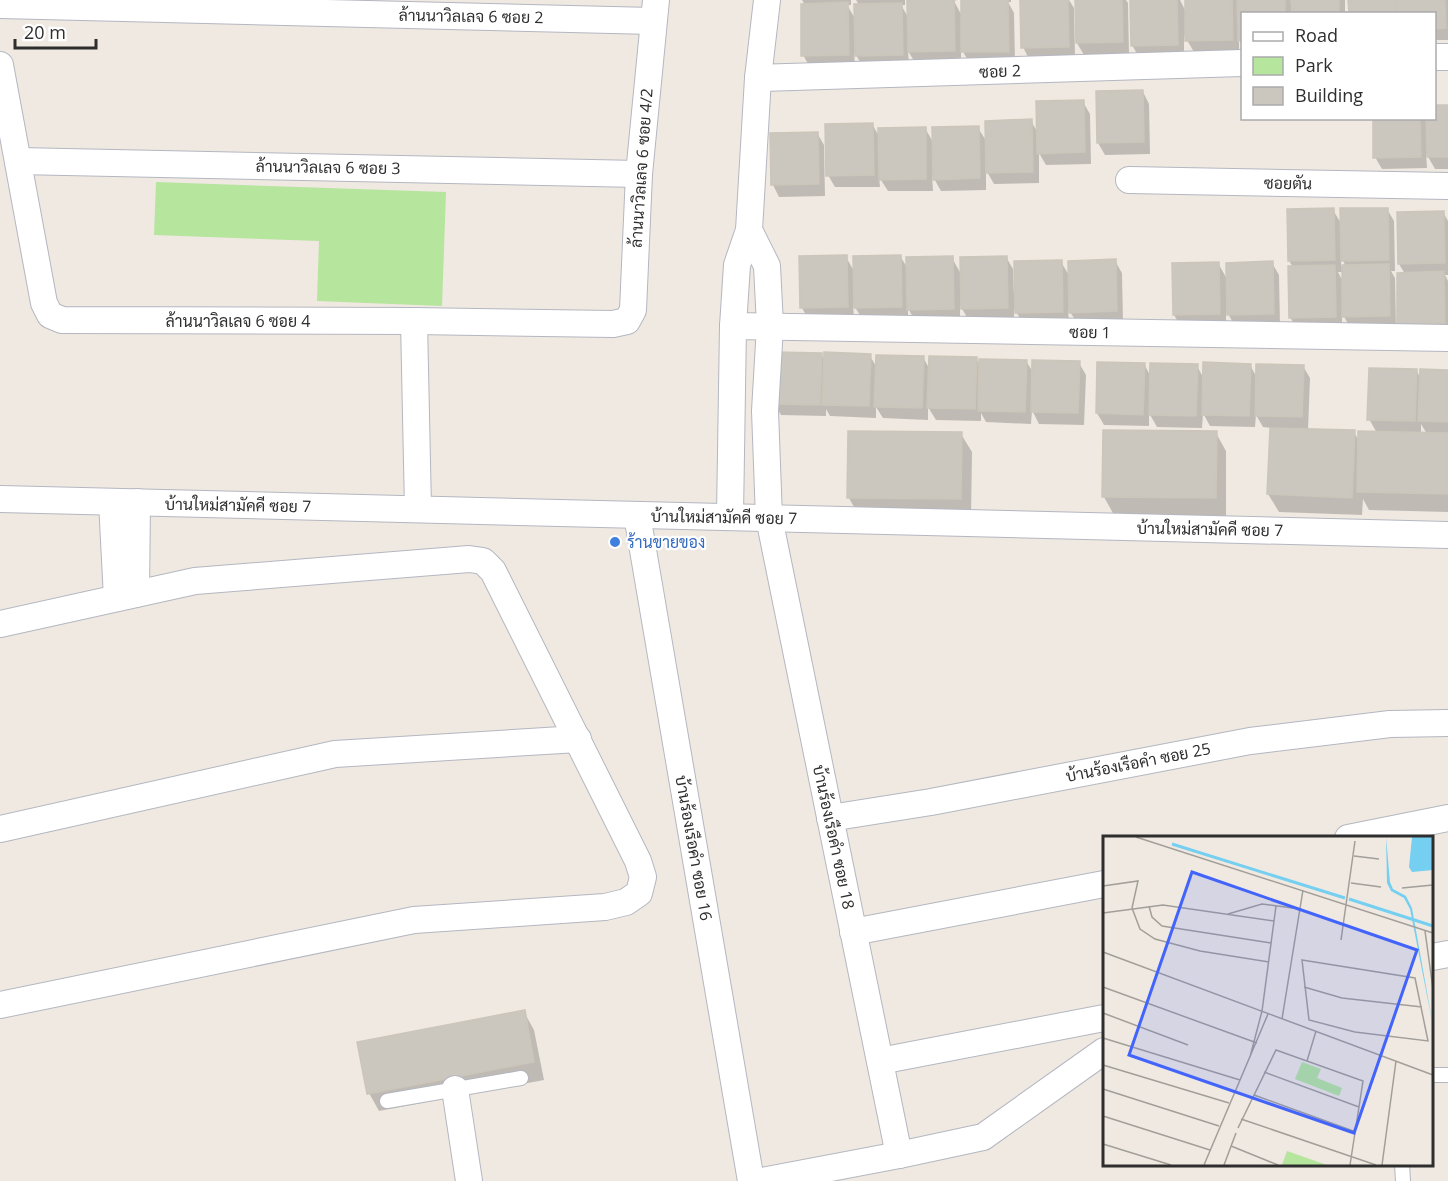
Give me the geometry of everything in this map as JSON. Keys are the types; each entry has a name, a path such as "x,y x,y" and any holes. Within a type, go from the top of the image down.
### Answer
{"street":[{"path":"730,516 733,326 737,266 749,231 758,78 767,0"},
{"name":"ล้านนาวิลเลจ 6 ซอย 2","path":"0,5 655,10"},
{"name":"ล้านนาวิลเลจ 6 ซอย 4/2","path":"613,324 627,321 633,310 639,174 655,10"},
{"name":"ซอย 2","path":"758,78 1241,63"},
{"path":"0,65 18,161"},
{"name":"ล้านนาวิลเลจ 6 ซอย 3","path":"18,161 639,174"},
{"name":"ล้านนาวิลเลจ 6 ซอย 4","path":"18,161 44,303 50,315 62,320 613,324"},
{"name":"ซอยตัน","path":"1129,180 1448,186"},
{"name":"บ้านร้องเรือคำ ซอย 18","path":"749,231 767,266 770,326 765,411 769,518 899,1155"},
{"path":"414,321 418,509"},
{"name":"ซอย 1","path":"733,326 1448,338"},
{"name":"บ้านใหม่สามัคคี ซอย 7","path":"0,499 1448,535"},
{"path":"124,502 126,596"},
{"name":"บ้านร้องเรือคำ ซอย 16","path":"637,515 751,1181"},
{"path":"0,624 195,581 469,559 483,561 493,571 638,861 643,877 639,893 626,902 605,907 414,920 0,1005"},
{"name":"บ้านร้องเรือคำ ซอย 25","path":"830,818 931,802 1250,741 1390,724 1448,723"},
{"path":"0,830 335,754 578,739"},
{"path":"1353,836 1448,818"},
{"path":"854,932 1103,884"},
{"path":"1433,957 1448,954"},
{"path":"880,1061 1103,1018"},
{"path":"762,1181 982,1137 1103,1052"},
{"path":"455,1089 469,1181"}],"lane":[{"path":"387,1101 521,1078"}],"green space":[{"path":"156,182 446,192 442,306 317,301 319,241 154,235"}],"building":[{"path":"907,0 954,0 955,51 908,52"},
{"path":"961,0 1008,0 1009,52 961,52"},
{"path":"1020,0 1068,0 1069,47 1021,48"},
{"path":"1075,0 1122,0 1123,42 1076,43"},
{"path":"1130,0 1177,0 1178,45 1131,46"},
{"path":"1185,0 1232,0 1233,40 1185,41"},
{"path":"1237,0 1285,0 1285,12 1241,12 1241,40 1238,41"},
{"path":"1291,0 1339,0 1339,12 1292,12"},
{"path":"1348,0 1396,0 1396,12 1349,12"},
{"path":"1397,0 1445,0 1446,28 1436,29 1436,12 1397,12"},
{"path":"848,2 849,55 801,56 801,4"},
{"path":"902,3 903,55 855,56 854,4"},
{"path":"1143,90 1144,142 1097,143 1096,91"},
{"path":"1084,100 1085,152 1037,154 1036,101"},
{"path":"1436,105 1448,105 1448,157 1427,157 1426,120 1436,120"},
{"path":"1032,119 1033,172 986,173 985,121"},
{"path":"1373,120 1420,120 1421,157 1373,158"},
{"path":"873,123 874,175 826,176 825,124"},
{"path":"979,126 980,178 933,180 932,127"},
{"path":"926,127 926,179 879,180 878,128"},
{"path":"818,132 819,184 771,185 770,133"},
{"path":"1334,208 1335,260 1288,261 1287,209"},
{"path":"1340,208 1388,208 1389,260 1341,261"},
{"path":"1444,211 1445,263 1398,264 1397,212"},
{"path":"847,255 848,307 800,308 799,256"},
{"path":"901,255 902,307 854,308 853,256"},
{"path":"953,256 954,309 907,310 906,257"},
{"path":"1007,256 1008,308 961,309 960,257"},
{"path":"1116,259 1117,311 1069,313 1068,261"},
{"path":"1062,260 1063,312 1015,313 1014,261"},
{"path":"1273,261 1274,314 1227,315 1226,263"},
{"path":"1219,262 1220,314 1173,315 1172,263"},
{"path":"1389,264 1390,316 1342,317 1342,265"},
{"path":"1335,265 1336,317 1289,318 1288,266"},
{"path":"1444,271 1445,323 1397,325 1397,273"},
{"path":"774,352 822,353 820,405 773,404"},
{"path":"824,352 871,354 869,406 822,405"},
{"path":"876,355 924,356 922,408 874,407"},
{"path":"929,356 977,357 975,409 927,408"},
{"path":"979,359 1027,360 1025,412 978,411"},
{"path":"1032,360 1080,361 1078,413 1031,412"},
{"path":"1097,362 1145,363 1143,415 1096,413"},
{"path":"1203,362 1251,364 1249,416 1202,415"},
{"path":"1150,363 1198,364 1196,416 1149,415"},
{"path":"1256,364 1304,365 1302,417 1255,416"},
{"path":"1369,368 1417,369 1415,421 1367,420"},
{"path":"1420,369 1448,370 1448,422 1418,421"},
{"path":"1270,428 1355,430 1352,498 1267,494"},
{"path":"1103,430 1217,431 1216,498 1102,497"},
{"path":"848,431 962,432 961,499 847,498"},
{"path":"1358,431 1448,433 1448,494 1357,492"},
{"path":"525,1010 534,1062 367,1094 357,1042"}],"place":[{"name":"ร้านขายของ","path":"615,542"}]}
